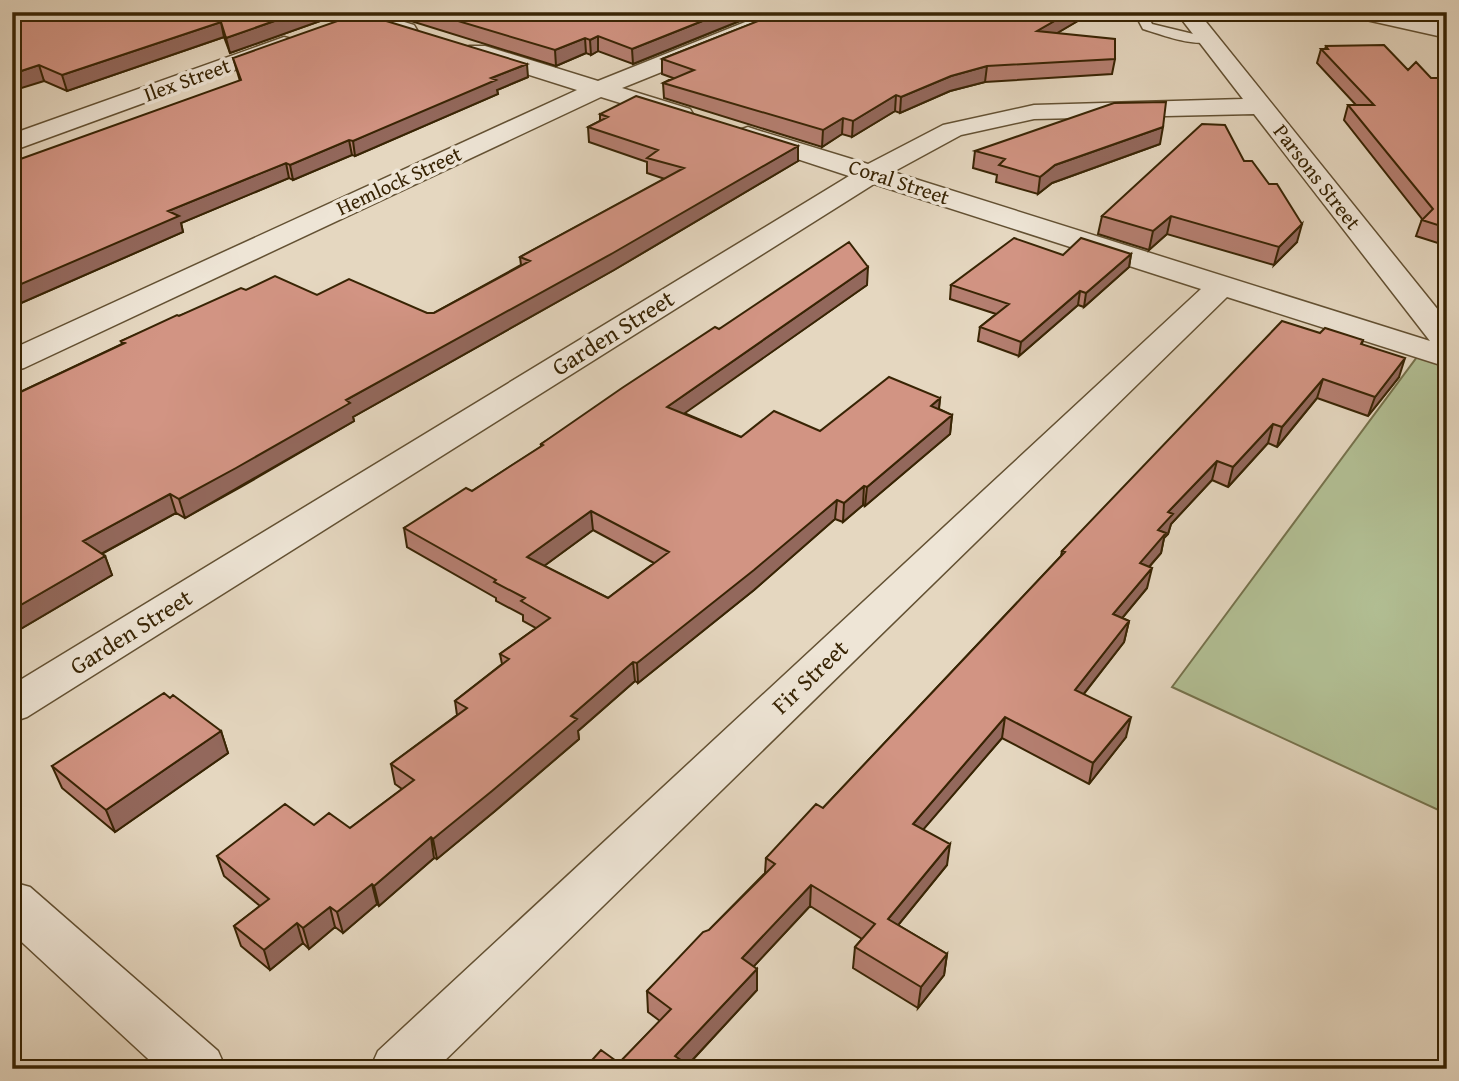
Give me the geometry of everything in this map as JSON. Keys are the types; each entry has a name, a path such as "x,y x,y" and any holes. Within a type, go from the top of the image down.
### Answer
{"street":[{"name":"Hemlock Street","path":"12,361 598,89 790,12"},
{"name":"Parsons Street","path":"1187,12 1447,342"},
{"path":"1362,12 1447,31"},
{"path":"349,18 427,36"},
{"name":"Ilex Street","path":"12,143 310,35"},
{"path":"453,44 702,121"},
{"name":"Garden Street","path":"12,706 872,173 952,130 1034,112 1261,106"},
{"name":"Coral Street","path":"729,129 1447,357"},
{"name":"Fir Street","path":"398,1069 1222,285"},
{"path":"12,902 198,1069"}],"lane":[{"path":"1140,12 1147,26 1184,37 1208,39"}],"green space":[{"path":"1420,353 1433,357 1447,368 1447,814 1172,687"}],"building":[{"path":"12,12 300,12 226,38 221,22 62,75 39,65 12,74"},
{"path":"428,12 725,12 632,49 598,36 590,40 585,38 555,50"},
{"path":"781,12 1070,12 1037,31 1115,39 1115,59 987,66 951,76 901,97 896,95 853,121 843,118 823,130 663,83 694,70 662,59"},
{"path":"360,13 527,64 353,141 349,140 290,165 286,163 168,211 179,216 12,288 12,162 241,80 233,58"},
{"path":"1384,45 1408,70 1416,62 1431,78 1447,78 1447,228 1422,220 1433,209 1348,105 1374,105 1321,49 1328,49 1326,46"},
{"path":"636,96 798,146 613,253 346,400 350,403 236,468 179,499 170,494 83,541 105,556 12,610 12,396 125,343 121,341 177,315 241,288 246,290 275,276 317,295 349,279 427,313 434,313 530,261 520,257 684,168 647,158 658,150 588,127 608,117 600,114"},
{"path":"1166,102 1163,127 1055,165 1040,177 999,165 1005,159 975,151 1114,103"},
{"path":"1202,124 1225,125 1244,161 1252,161 1269,184 1277,184 1302,224 1279,247 1171,216 1153,231 1102,216"},
{"path":"1014,238 1063,255 1081,238 1131,254 1086,293 1080,291 1021,342 980,327 1009,304 951,285"},
{"path":"849,242 868,267 667,407 741,437 774,411 820,431 889,377 940,398 931,406 952,415 867,487 864,486 844,503 837,500 637,663 633,662 571,716 577,719 374,886 372,884 337,912 330,907 303,928 297,923 264,950 234,926 269,899 217,856 285,804 314,825 329,813 350,828 414,780 391,764 467,708 455,701 509,659 500,654 550,618 521,601 525,598 494,582 496,580 404,528 466,488 472,491 715,327 719,329","holes":["591,511 669,552 608,598 527,557"]},
{"path":"1282,321 1320,333 1325,328 1363,340 1361,344 1405,358 1375,397 1323,379 1282,427 1273,424 1233,467 1217,461 1168,512 1173,514 1158,530 1166,533 1140,563 1152,568 1113,614 1129,621 1075,690 1131,717 1093,763 1005,717 913,824 950,844 888,919 947,954 921,987 855,947 875,924 811,885 742,958 757,969 675,1056 694,1069 584,1069 601,1050 619,1063 671,1009 647,991 703,932 709,930 775,864 766,858 816,804 823,808 1065,552 1062,551"},
{"path":"164,693 170,698 173,695 221,731 106,810 52,766"}]}
